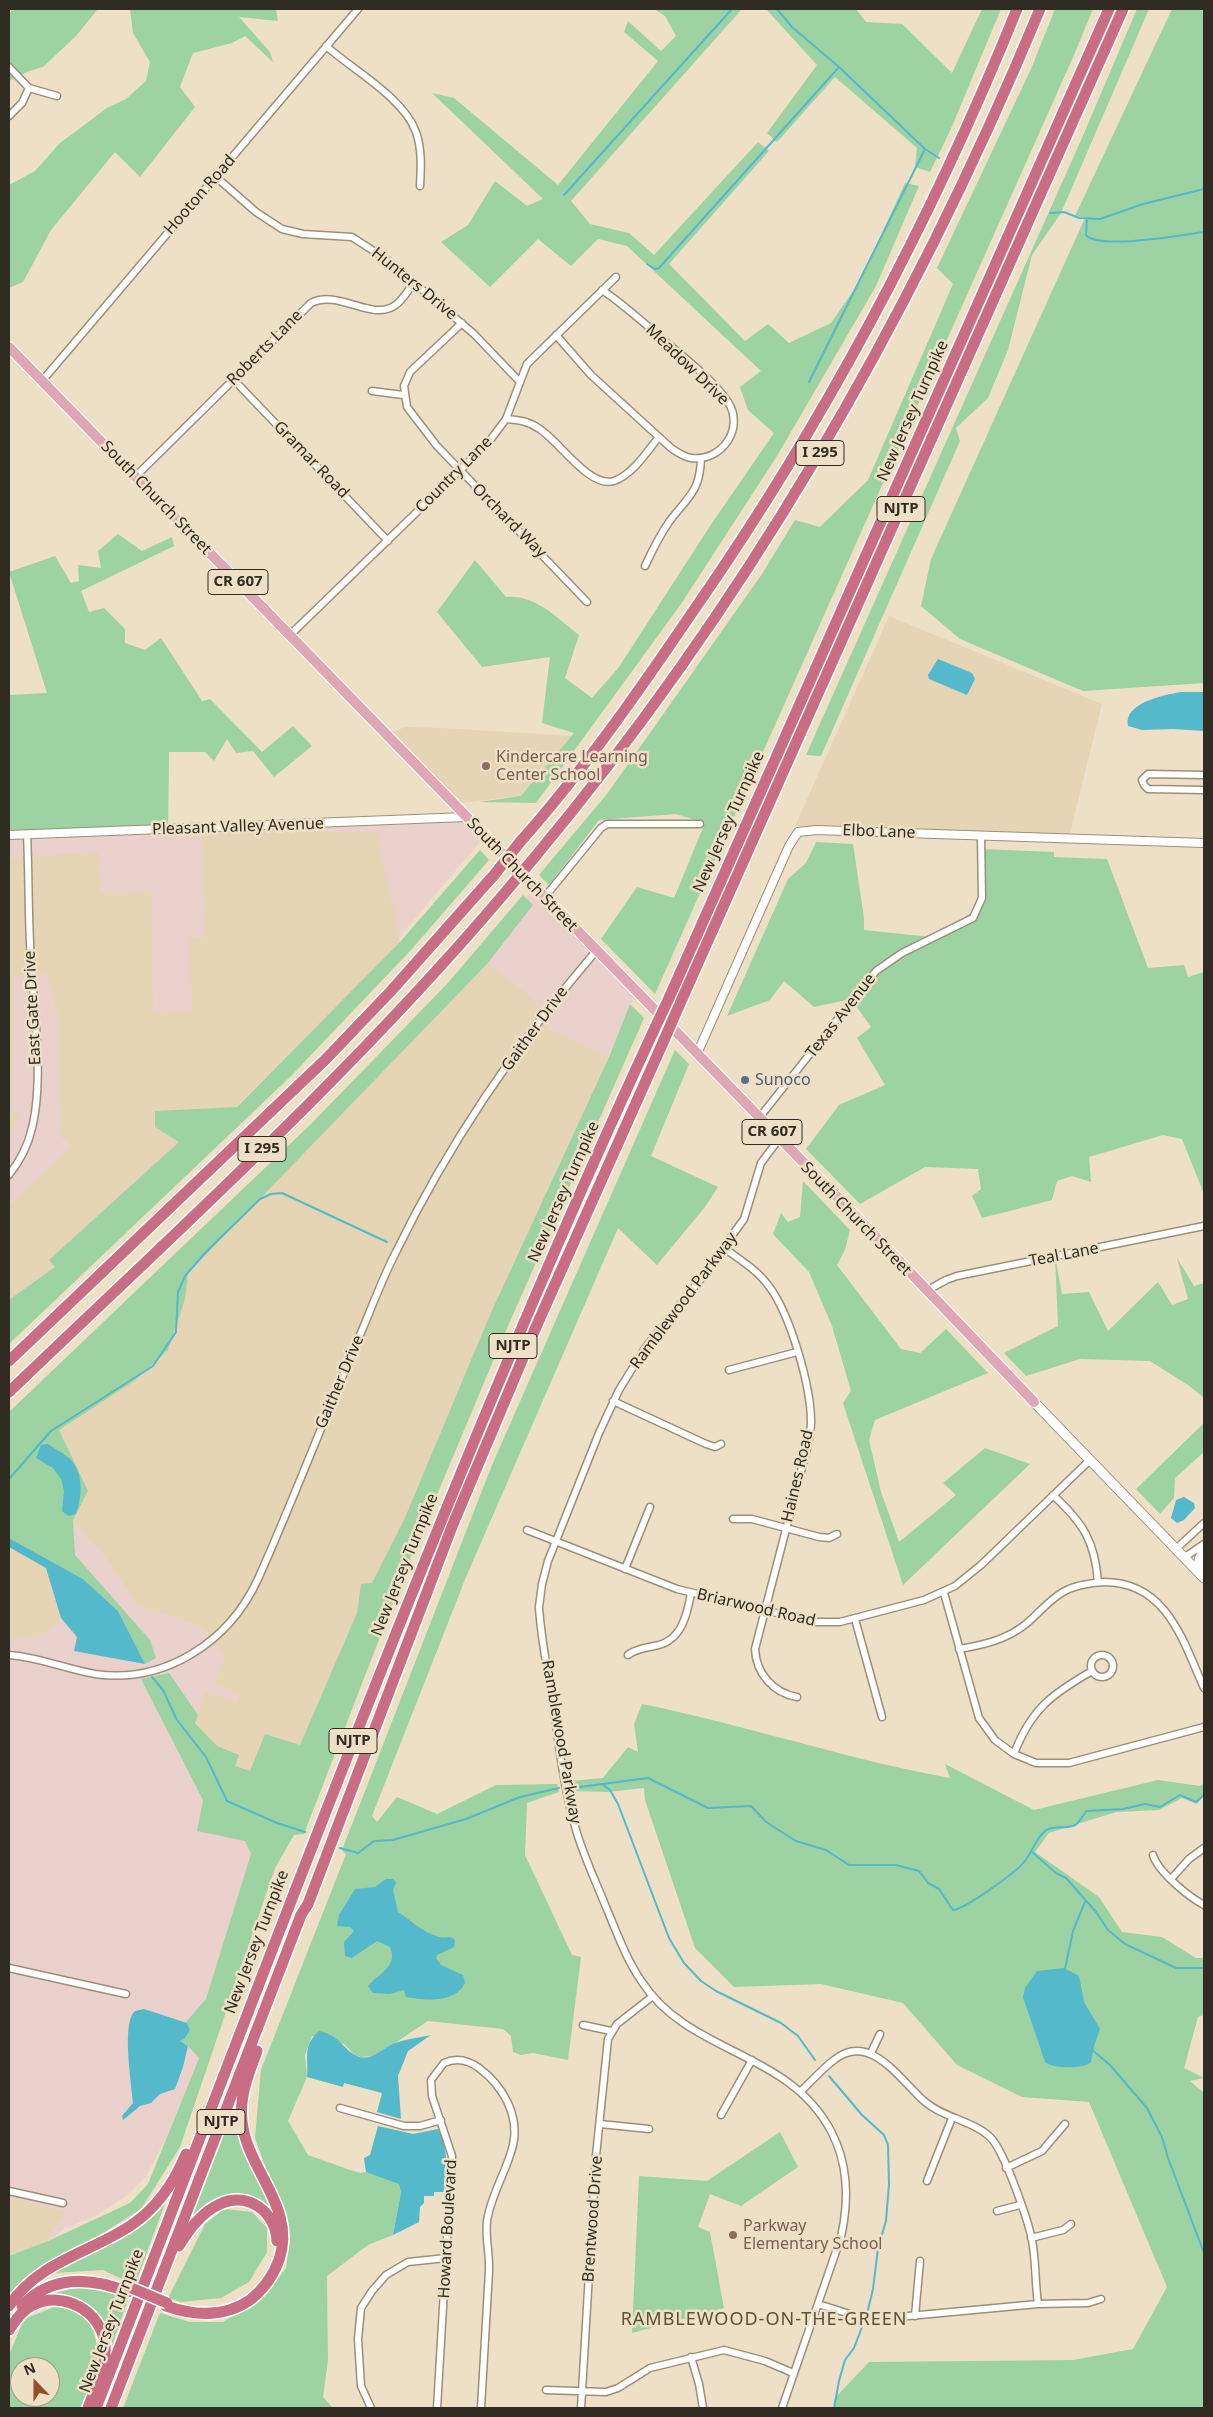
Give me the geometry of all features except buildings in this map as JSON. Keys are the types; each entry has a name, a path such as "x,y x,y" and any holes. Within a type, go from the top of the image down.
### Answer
{"highway":[{"name":"I 295","path":"9,1361 326,1059 391,991 494,874 573,777 660,661 726,563 809,430 854,351 908,249 958,146 1017,9"},
{"name":"I 295","path":"9,1392 345,1070 440,969 534,858 626,743 692,652 757,555 825,444 887,335 942,229 982,143 1040,9"},
{"name":"New Jersey Turnpike","path":"96,2408 381,1666 483,1416 1109,9"},
{"name":"New Jersey Turnpike","path":"111,2408 301,1915 308,1904 456,1516 536,1327 1123,9"},
{"path":"9,2313 33,2290 48,2281 65,2276 82,2275 98,2277 128,2290 200,2314 230,2310 257,2294 271,2277 278,2264 283,2242 280,2214 246,2138 242,2121 242,2104 245,2086 308,1904"},
{"path":"9,2306 22,2290 44,2270 129,2227 151,2209 164,2193 183,2162 250,1989 275,1941"},
{"path":"137,2340 145,2330 177,2248 196,2222 213,2208 229,2201 247,2201 258,2205 266,2212 276,2229 277,2249 269,2270 255,2288 234,2303 212,2309 183,2308 167,2304"},
{"path":"9,2330 15,2314 25,2302 43,2289 57,2283 87,2281 128,2290"},
{"path":"9,2330 27,2308 48,2300 70,2302 90,2314 102,2333 105,2350 102,2367 88,2408"}],"main road":[{"name":"South Church Street","path":"9,347 1034,1402"},
{"path":"1034,1402 1202,1576"},
{"path":"1202,1576 1199,1560 1204,1546"}],"street":[{"name":"Hooton Road","path":"42,381 358,9"},
{"path":"326,46 390,98 409,119 415,130 420,152 420,186"},
{"path":"9,67 29,88 57,96"},
{"path":"9,116 22,103 29,88"},
{"name":"Hunters Drive","path":"216,177 251,208 277,226 303,234 352,237 386,259 462,323 519,381"},
{"name":"Country Lane","path":"290,635 488,443 506,419 527,364 616,277"},
{"name":"Roberts Lane","path":"136,477 311,303 331,299 376,310 386,310 398,304 414,282"},
{"name":"Meadow Drive","path":"602,290 623,304 688,362 728,402 735,421 730,439 718,450 701,458"},
{"path":"372,391 403,395 405,381 412,369 462,323"},
{"path":"556,335 591,374 658,438 685,456 701,458 698,485 666,526 645,566"},
{"name":"Gramar Road","path":"233,380 388,541"},
{"name":"Orchard Way","path":"403,395 412,416 460,471 587,602"},
{"path":"506,419 523,421 538,427 584,469 596,478 605,481 615,480 627,473 658,438"},
{"path":"1204,775 1148,774 1142,780 1148,789 1204,790"},
{"name":"Pleasant Valley Avenue","path":"9,835 466,817"},
{"path":"544,898 607,824 700,824"},
{"name":"Elbo Lane","path":"697,1054 789,846 798,832 816,830 1204,843"},
{"name":"East Gate Drive","path":"9,1175 29,1141 36,1104 27,834"},
{"name":"Texas Avenue","path":"759,1118 793,1078 856,993 876,971 902,953 973,918 982,898 980,836"},
{"name":"Gaither Drive","path":"9,1655 30,1657 93,1674 112,1675 141,1672 168,1666 192,1655 210,1642 234,1619 258,1579 383,1279 423,1199 443,1164 516,1053 556,997 596,951"},
{"name":"Ramblewood Parkway","path":"779,1139 762,1163 744,1219 724,1248 645,1348 614,1401 544,1572 539,1607 559,1748 571,1812 584,1852 622,1948 636,1973 653,1996 685,2024 778,2074 801,2091 821,2114 833,2135 842,2157 846,2192 846,2215 841,2238 782,2408"},
{"name":"Teal Lane","path":"926,1291 941,1282 958,1276 1204,1226"},
{"name":"Haines Road","path":"724,1248 767,1283 787,1318 810,1404 810,1430 755,1649 758,1668 774,1686 797,1697"},
{"path":"729,1370 797,1352"},
{"path":"614,1401 706,1444 715,1447 722,1444"},
{"name":"Briarwood Road","path":"527,1530 625,1570 692,1593 823,1623 855,1618 944,1592 969,1576 1090,1460"},
{"path":"1053,1495 1073,1515 1089,1538 1095,1556 1098,1582"},
{"path":"625,1570 650,1507"},
{"path":"732,1519 752,1519 824,1538 837,1534"},
{"path":"1177,1548 1204,1523"},
{"path":"1185,1557 1204,1546"},
{"path":"959,1649 1004,1637 1022,1627 1062,1593 1075,1587 1098,1582 1116,1583 1131,1587 1158,1603 1174,1622 1204,1688"},
{"path":"944,1592 979,1718 995,1740 1014,1754 1036,1764 1069,1763 1204,1727"},
{"path":"628,1655 648,1647 661,1645 673,1638 682,1626 692,1593"},
{"path":"855,1618 882,1717"},
{"path":"1014,1754 1018,1742 1043,1704 1054,1694 1092,1671"},
{"path":"1172,1879 1189,1859 1204,1848"},
{"path":"1153,1855 1157,1864 1172,1879 1204,1905"},
{"path":"9,1968 126,1994"},
{"path":"583,2025 611,2032 617,2024 653,1996"},
{"name":"Brentwood Drive","path":"581,2408 600,2124 608,2039 611,2032"},
{"path":"871,2053 880,2034"},
{"path":"801,2091 840,2056 852,2051 871,2053 882,2060 924,2102 952,2118 973,2126 991,2138 998,2148 1031,2238 1038,2304"},
{"name":"Howard Boulevard","path":"437,2408 452,2156 432,2096 431,2080 444,2063 461,2059 473,2064 493,2081 508,2104 512,2119 514,2143 487,2220 486,2251 490,2260 482,2408"},
{"path":"721,2115 752,2060"},
{"path":"340,2108 404,2126 420,2126 441,2120"},
{"path":"927,2180 952,2118"},
{"path":"600,2124 649,2129"},
{"path":"1006,2168 1042,2151 1065,2124"},
{"path":"9,2191 63,2203"},
{"path":"997,2211 1020,2205"},
{"path":"1031,2238 1063,2230 1071,2224"},
{"path":"371,2408 360,2386 358,2339 361,2308 372,2290 386,2275 408,2262 446,2258"},
{"path":"915,2316 920,2261"},
{"path":"818,2304 856,2316 915,2316 1038,2304 1088,2303 1101,2299"},
{"path":"546,2390 582,2392 611,2390 650,2368 716,2350 731,2350 794,2373"},
{"path":"691,2357 699,2384 703,2408"}],"shaded area":[{"path":"889,616 1102,704 1069,837 795,826"},
{"name":"Kindercare Learning Center School","path":"405,727 572,736 521,796 460,803 392,732"},
{"path":"466,817 485,836 356,988 9,1325 9,835"},
{"path":"201,829 377,833 400,942 236,1107 155,1111 179,1142 49,1260 55,1267 9,1300 9,1206 72,1146 61,1137 59,1018 47,974 14,976 12,1112 20,1112 9,1139 9,858 98,852 101,893 151,892 153,1013 192,1011 190,938 206,937"},
{"path":"534,888 637,992 515,1264 330,1735 167,2136 146,2177 126,2196 99,2214 66,2228 9,2271 9,1422 463,975"},
{"path":"487,964 532,997 548,1029 609,1057 490,1315 404,1520 372,1583 361,1584 357,1613 300,1746 250,1771 234,1765 238,1755 217,1746 195,1723 206,1691 237,1703 240,1694 214,1683 225,1657 203,1627 138,1605 104,1555 73,1520 88,1491 59,1430 134,1381 185,1299 188,1273"},
{"path":"9,1547 46,1567 61,1618 44,1634 9,1641"},
{"path":"9,2198 65,2212 46,2242 9,2256"}],"green space":[{"path":"12,9 98,9 76,36 43,67 29,71 9,81 9,16"},
{"path":"130,9 276,9 278,21 239,17 270,52 273,62 245,36 232,43 193,53 180,87 195,107 140,177 115,152 51,230 23,282 9,288 9,185 35,171 60,143 107,108 126,99 146,81 150,62 133,33"},
{"path":"654,9 742,9 571,201 590,224 629,233 654,255 758,142 769,151 669,264 745,341 768,324 789,343 831,323 860,281 905,183 919,186 876,286 777,456 681,604 536,803 479,802 521,796 574,733 542,723 550,657 482,667 437,612 475,560 506,597 527,599 536,603 579,635 565,678 592,698 619,667 710,526 774,433 748,410 740,387 761,371 627,246 598,239 571,266 538,239 490,287 441,242 468,225 495,181 527,206 543,199 432,93 454,98 558,185 658,61 624,32 628,21 661,51 676,36 665,16"},
{"path":"766,9 856,9 866,22 902,24 952,73 982,9 1001,9 950,131 930,172 915,167 917,148 835,77 777,142 767,133 817,65"},
{"path":"1055,9 1093,9 655,994 601,939 637,887 674,898 705,823 676,814 599,820 549,885 539,875 607,794 762,574 795,520 820,527 868,480 953,284 937,268 1031,69"},
{"path":"1137,9 1149,9 1061,213 1032,255 1008,350 988,398 956,428 960,441 821,756 806,755 1082,138"},
{"path":"1172,9 1204,9 1204,683 1083,691 960,639 921,606 931,559 1085,218 1075,216"},
{"path":"118,534 142,551 172,537 174,546 81,591 89,612 104,608 125,629 125,643 145,650 161,638 202,701 210,699 262,752 293,726 312,746 274,777 253,751 236,753 227,739 214,761 205,752 169,752 168,831 9,837 9,695 47,693 9,572 55,556 71,583 79,581 78,565 101,568 98,551"},
{"path":"816,842 853,844 864,918 864,930 931,937 981,907 981,849 1054,852 1054,857 1107,859 1148,968 1184,965 1188,977 1204,972 1204,1194 1182,1139 1163,1135 1089,1157 1091,1182 1072,1176 1057,1181 1052,1200 982,1218 972,1196 981,1189 978,1169 925,1167 860,1204 806,1149 839,1105 885,1085 857,1038 871,1027 851,999 814,1007 784,981 770,1000 727,1016 788,879 806,863"},
{"path":"480,850 489,860 411,950 290,1077 9,1344 9,1300 55,1267 49,1260 179,1142 155,1127 155,1111 237,1107 400,942"},
{"path":"523,895 533,905 487,964 188,1273 185,1299 168,1350 134,1381 59,1430 88,1491 73,1520 75,1555 150,1640 156,1658 145,1664 118,1611 83,1579 9,1538 9,1412 311,1124 447,984"},
{"path":"630,1004 644,1018 504,1335 410,1559 304,1834 294,1835 275,1868 180,2147 141,2209 9,2293 9,2256 46,2242 130,2203 148,2184 199,2058 188,2046 180,2041 190,2030 186,2022 206,1999 251,1854 245,1841 197,1831 203,1800 141,1679 169,1673 198,1715 195,1723 217,1746 239,1755 235,1766 250,1771 265,1734 300,1745 357,1613 361,1584 372,1583 404,1520 490,1315 609,1057"},
{"path":"675,1050 689,1064 651,1156 718,1187 705,1207 657,1265 618,1228 466,1577 372,1816 377,1822 397,1797 437,1814 496,1785 557,1784 559,1792 527,1803 525,1855 572,1955 581,1957 568,2060 533,2053 521,2055 513,2052 511,2036 503,2029 428,2021 383,2051 372,2056 361,2057 355,2055 344,2044 312,2036 305,2055 307,2077 288,2121 308,2155 360,2173 366,2172 386,2178 399,2184 401,2192 393,2235 368,2245 327,2276 328,2360 323,2397 333,2408 123,2408 160,2313 190,2322 223,2322 265,2295 286,2268 290,2236 255,2138 261,2070 346,1854 342,1850 492,1465"},
{"path":"803,1181 850,1230 845,1250 837,1265 901,1349 920,1353 946,1329 988,1373 875,1420 869,1440 881,1492 899,1542 956,1495 943,1483 985,1448 1030,1464 903,1585 843,1403 851,1391 832,1326 809,1272 773,1234 781,1213 788,1222 800,1217"},
{"path":"1055,1256 1062,1294 1089,1292 1108,1331 1158,1282 1172,1305 1188,1299 1177,1258 1194,1286 1204,1283 1204,1398 1188,1385 1150,1361 1080,1359 1026,1376 1004,1353 1058,1326"},
{"path":"1204,1423 1204,1452 1175,1478 1174,1498 1160,1514 1136,1489"},
{"path":"642,1704 950,1778 945,1764 1034,1810 1158,1780 1200,1786 1204,1784 1204,1795 1197,1804 1182,1798 1159,1810 1116,1812 1049,1833 1035,1852 1099,1897 1122,1932 1162,1937 1196,1958 1204,1958 1204,2015 1198,2017 1184,2068 1204,2078 1190,2081 1204,2093 1204,2408 834,2408 835,2398 869,2362 1073,2360 1133,2349 1167,2287 1089,2102 1022,2097 957,2065 903,2003 821,1984 734,1987 695,1948 645,1800 644,1788 608,1792 572,1791 571,1781 603,1778 628,1747 638,1752 634,1724"},
{"path":"236,2104 240,2134 274,2213 259,2199 248,2195 239,2195 222,2199 192,2217"},
{"path":"780,2132 798,2167 741,2206 710,2194 698,2227 710,2232 724,2308 632,2333 639,2176 707,2181"},
{"path":"167,2198 135,2285 103,2270 54,2273"},
{"path":"224,2209 252,2212 267,2228 267,2252 249,2282 221,2298 181,2302 168,2298 205,2224"},
{"path":"79,2287 90,2287 129,2297 110,2351 105,2327 98,2313 77,2301 46,2295"},
{"path":"57,2306 85,2313 96,2339 97,2360 96,2371 82,2408 9,2408 10,2388 10,2407 60,2407 60,2357 10,2357 10,2378 9,2355 24,2319"}],"water":[{"path":"938,659 972,673 975,679 967,695 929,679 928,675"},
{"path":"1181,692 1204,692 1204,731 1142,730 1128,726 1128,718 1138,706 1155,698"},
{"path":"48,1444 71,1460 78,1472 81,1486 76,1514 69,1516 62,1511 64,1491 61,1479 53,1468 36,1458 41,1445"},
{"path":"1184,1497 1194,1503 1195,1508 1184,1520 1177,1523 1171,1518 1176,1500"},
{"path":"9,1538 83,1579 118,1611 145,1664 74,1651 77,1637 61,1618 46,1568 9,1547"},
{"path":"386,1879 393,1879 396,1883 393,1890 398,1912 427,1932 439,1937 455,1940 454,1947 437,1955 436,1958 441,1965 463,1975 465,1983 454,1994 438,1999 421,1999 406,1997 404,1990 390,1994 373,1993 368,1986 390,1965 392,1954 390,1947 377,1941 352,1958 345,1956 344,1942 354,1931 350,1927 337,1926 339,1915 355,1889 375,1887"},
{"path":"1064,1968 1079,1976 1084,2002 1100,2029 1091,2062 1082,2066 1061,2067 1045,2062 1023,1997 1025,1988 1037,1971"},
{"path":"144,2009 187,2023 190,2030 184,2039 180,2041 188,2046 175,2089 160,2094 151,2103 140,2106 123,2120 122,2116 133,2103 128,2055 129,2028 135,2011"},
{"path":"319,2031 337,2039 352,2053 362,2057 372,2056 397,2042 431,2035 408,2051 398,2076 401,2119 377,2112 382,2093 344,2083 343,2087 307,2077 308,2047"},
{"path":"378,2126 413,2134 438,2129 443,2139 446,2156 444,2192 434,2192 434,2196 424,2196 424,2203 420,2207 419,2222 393,2235 401,2192 399,2184 366,2172 364,2158 370,2155"}],"waterway":[{"path":"564,195 732,9"},
{"path":"777,9 792,27 839,67 925,149 939,158"},
{"path":"647,264 655,269 659,268 839,67"},
{"path":"809,382 925,149"},
{"path":"1050,213 1064,212 1079,218 1100,219 1143,204 1204,189"},
{"path":"1087,219 1086,235 1094,239 1107,241 1142,240 1204,232"},
{"path":"9,1479 51,1431 153,1366 176,1332 178,1292 185,1276 205,1253 260,1199 271,1194 282,1193 387,1242"},
{"path":"152,1677 163,1690 177,1720 206,1757 227,1801 277,1823 305,1832"},
{"path":"572,1788 648,1778 708,1808 751,1806 766,1822 796,1841 826,1850 849,1865 896,1865 919,1871 928,1883 939,1889 953,1910 968,1904 1018,1868 1045,1831 1052,1828 1075,1825 1087,1811 1123,1809 1145,1804 1160,1807 1180,1795 1196,1802 1204,1795"},
{"path":"602,1784 610,1790 618,1804 669,1938 684,1963 701,1981 716,1991 781,2023 798,2036 815,2060"},
{"path":"340,1848 358,1853 374,1841 393,1840 466,1819 520,1797 559,1788"},
{"path":"1032,1852 1056,1873 1066,1878 1096,1912 1108,1930 1125,1944 1176,1968 1204,1968"},
{"path":"1065,1969 1073,1931 1085,1902"},
{"path":"1091,2049 1110,2065 1147,2108 1162,2137 1168,2158 1204,2253"},
{"path":"829,2076 862,2115 884,2135 888,2145 889,2184 886,2221 878,2248 873,2289 867,2314"},
{"path":"834,2408 845,2360 854,2348 865,2319"}],"place":[{"name":"Kindercare Learning Center School","path":"486,766"},
{"name":"Sunoco","path":"745,1080"},
{"name":"Parkway Elementary School","path":"733,2235"}],"district":[{"name":"RAMBLEWOOD-ON-THE-GREEN","path":"764,2320"}]}
